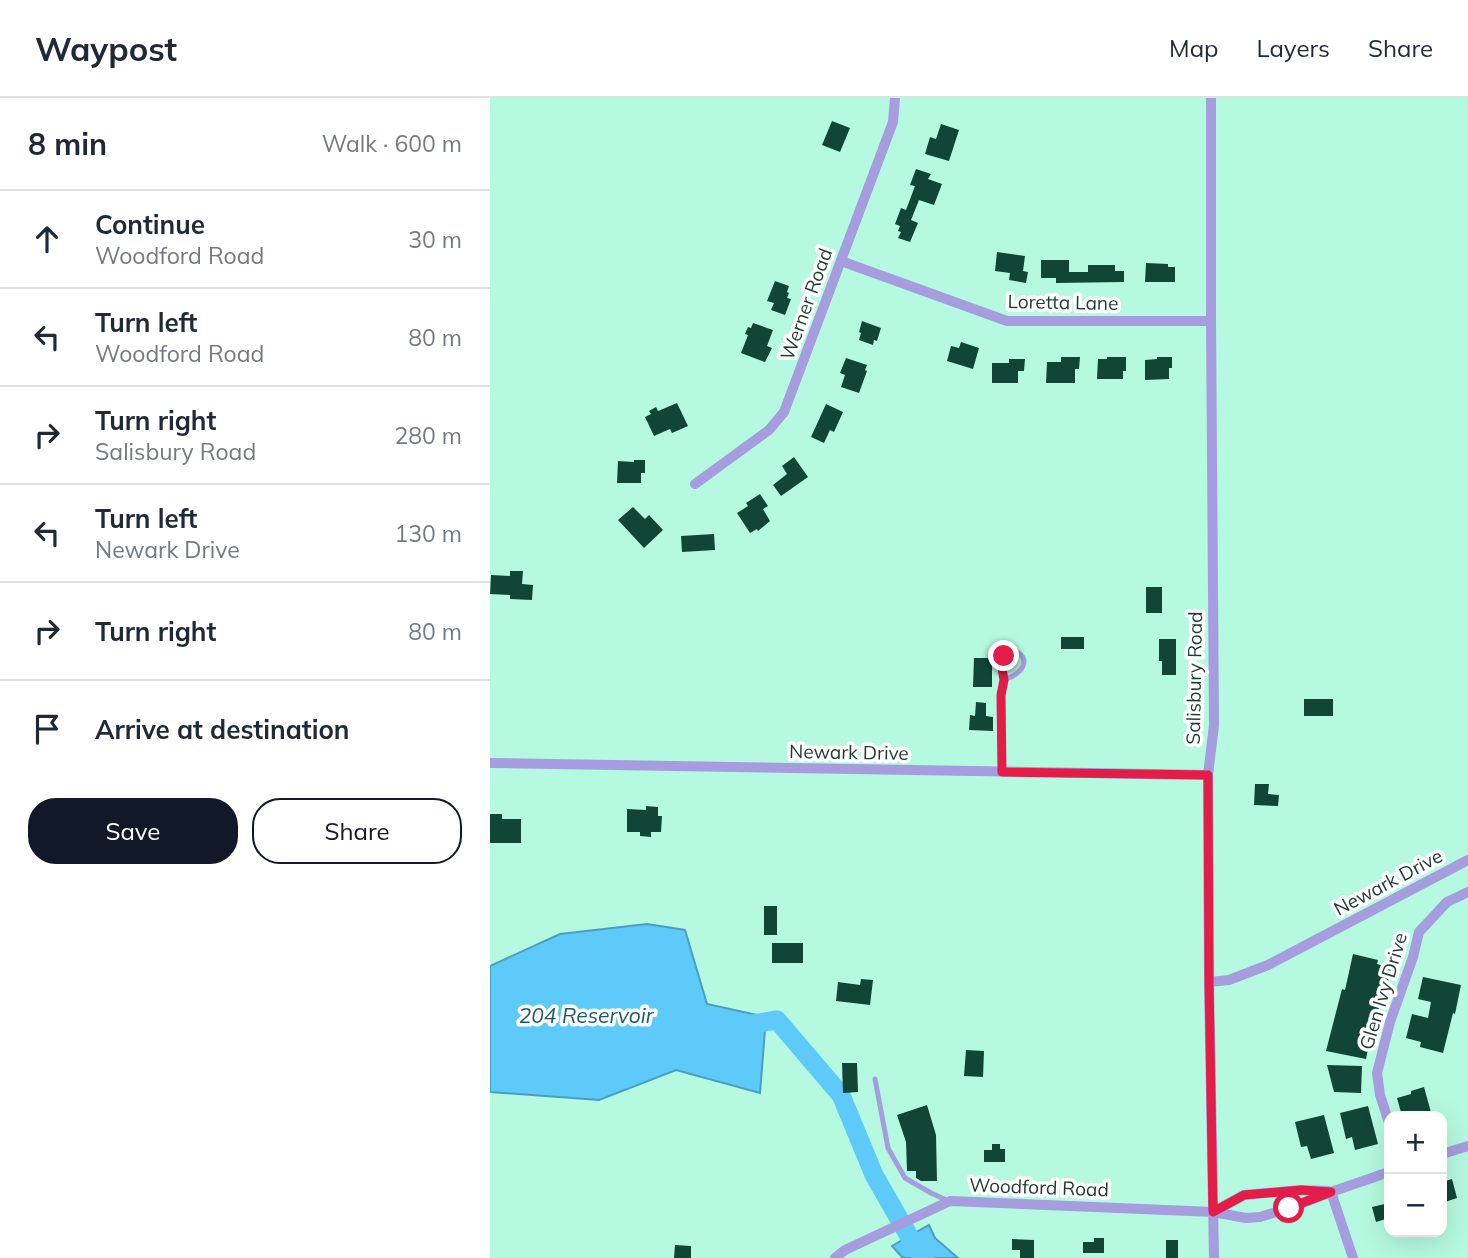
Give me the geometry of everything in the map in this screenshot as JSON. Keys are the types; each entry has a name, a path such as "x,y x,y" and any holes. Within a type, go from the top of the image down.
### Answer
{"street":[{"name":"Werner Road","path":"695,484 769,430 784,412 892,122 895,98"},
{"name":"Salisbury Road","path":"1211,98 1214,725 1208,775 1214,1258"},
{"name":"Loretta Lane","path":"841,261 1007,321 1211,321"},
{"name":"Newark Drive","path":"490,763 1208,775"},
{"name":"Newark Drive","path":"1209,982 1229,980 1268,965 1468,860"},
{"name":"Glen Ivy Drive","path":"1385,1111 1377,1073 1390,1022 1419,932 1447,902 1468,892"},
{"path":"1447,1152 1468,1146"},
{"name":"Woodford Road","path":"835,1258 845,1250 945,1203 1213,1212 1246,1218 1260,1217 1289,1208 1384,1174"},
{"name":"Woodford Road","path":"1213,1212 1244,1195 1301,1190 1331,1192"},
{"path":"1331,1192 1353,1258"}],"lane":[{"path":"1002,772 1001,695 1004,680 1001,662 1009,651 1016,651 1021,654 1024,664 1013,677 1004,680"},
{"path":"875,1079 888,1148 905,1178 945,1203"}],"water":[{"name":"204 Reservoir","path":"647,924 685,930 707,1004 766,1017 760,1093 676,1070 599,1100 490,1092 490,966 560,934"},
{"path":"929,1225 935,1238 958,1258 906,1258 892,1246"}],"building":[{"path":"832,121 850,128 840,152 822,145"},
{"path":"941,124 959,130 949,161 925,154 930,137 936,139"},
{"path":"916,169 931,174 928,179 942,184 934,205 919,200 911,220 918,223 910,242 898,238 900,226 895,224 901,208 906,210 915,186 910,185"},
{"path":"997,252 1025,256 1023,271 1028,272 1026,283 1009,280 1010,273 995,271"},
{"path":"1041,260 1069,260 1069,272 1088,272 1088,265 1115,265 1115,271 1124,271 1124,282 1056,283 1056,278 1041,278"},
{"path":"1146,263 1175,267 1175,282 1145,282"},
{"path":"775,281 789,286 787,298 791,299 785,315 771,310 774,303 767,301"},
{"path":"862,321 881,328 873,345 859,340"},
{"path":"753,323 773,330 767,346 772,348 765,362 741,353 748,335 745,334"},
{"path":"961,342 979,348 973,369 947,361 951,346 959,348"},
{"path":"1061,357 1080,357 1079,369 1075,369 1075,383 1046,383 1047,362 1061,362"},
{"path":"1126,357 1123,379 1097,379 1098,359"},
{"path":"1172,357 1169,379 1145,380 1145,360"},
{"path":"846,358 867,365 859,393 841,387 845,375 840,373"},
{"path":"1009,359 1025,359 1024,371 1018,371 1018,383 992,383 992,363 1009,363"},
{"path":"677,403 688,426 672,433 670,429 654,436 645,417 651,414 649,411 656,407 658,411"},
{"path":"826,404 843,412 834,432 830,430 824,443 811,437"},
{"path":"794,457 808,477 781,496 773,485 787,474 782,466"},
{"path":"645,460 645,473 641,473 641,483 617,483 618,461"},
{"path":"760,494 768,506 763,509 770,521 758,531 757,529 750,533 737,513"},
{"path":"633,507 645,519 649,515 663,530 644,548 618,520"},
{"path":"714,534 715,550 682,552 681,536"},
{"path":"510,571 523,571 522,584 533,585 532,600 510,599 510,595 490,594 491,575 510,576"},
{"path":"1146,587 1162,587 1162,613 1146,613"},
{"path":"1061,637 1084,637 1084,649 1061,649"},
{"path":"1159,639 1176,639 1176,675 1162,675"},
{"path":"974,658 992,658 992,687 973,687"},
{"path":"1304,699 1333,699 1333,716 1304,716"},
{"path":"976,702 986,703 986,716 993,717 993,731 969,730 970,715 975,716"},
{"path":"1255,784 1269,784 1268,794 1279,795 1278,806 1254,805"},
{"path":"646,806 658,807 658,816 662,816 661,832 651,832 651,837 640,836 640,832 627,832 627,809 646,810"},
{"path":"490,814 502,814 502,819 521,819 521,843 490,843"},
{"path":"764,906 777,906 777,935 764,935"},
{"path":"772,943 803,943 803,963 772,963"},
{"path":"1353,954 1378,960 1377,964 1391,968 1386,991 1383,991 1373,1025 1366,1059 1326,1051"},
{"path":"1423,977 1461,985 1443,1053 1420,1047 1421,1042 1406,1038 1412,1014 1428,1018 1431,1002 1418,999"},
{"path":"861,979 873,980 870,1005 836,1001 838,982 860,985"},
{"path":"966,1050 984,1051 983,1077 964,1076"},
{"path":"842,1063 857,1063 858,1092 843,1093"},
{"path":"1327,1065 1362,1066 1361,1093 1334,1092"},
{"path":"1424,1087 1431,1111 1401,1111 1397,1098 1411,1094 1411,1091"},
{"path":"927,1105 936,1135 937,1181 921,1181 916,1178 916,1171 907,1171 906,1142 897,1115"},
{"path":"1368,1106 1378,1144 1355,1150 1352,1137 1346,1139 1340,1113"},
{"path":"1324,1115 1334,1153 1311,1159 1307,1146 1301,1147 1295,1122"},
{"path":"992,1144 1000,1144 1000,1149 1005,1149 1005,1162 984,1162 984,1150 992,1150"},
{"path":"1452,1179 1457,1198 1447,1201 1447,1180"},
{"path":"1384,1204 1384,1220 1376,1222 1372,1207"},
{"path":"1094,1238 1104,1238 1104,1253 1083,1253 1083,1242 1094,1242"},
{"path":"1012,1239 1034,1240 1034,1258 1020,1258 1020,1250 1012,1250"},
{"path":"1166,1240 1178,1240 1178,1258 1166,1258"},
{"path":"675,1245 691,1246 691,1258 674,1258"}],"waterway":[{"path":"740,1026 777,1020 841,1095 874,1175 924,1258"}],"route":[{"path":"1004,656 1001,662 1004,680 1001,695 1002,772 1208,775 1213,1212 1244,1195 1301,1190 1331,1192 1289,1208"}]}
